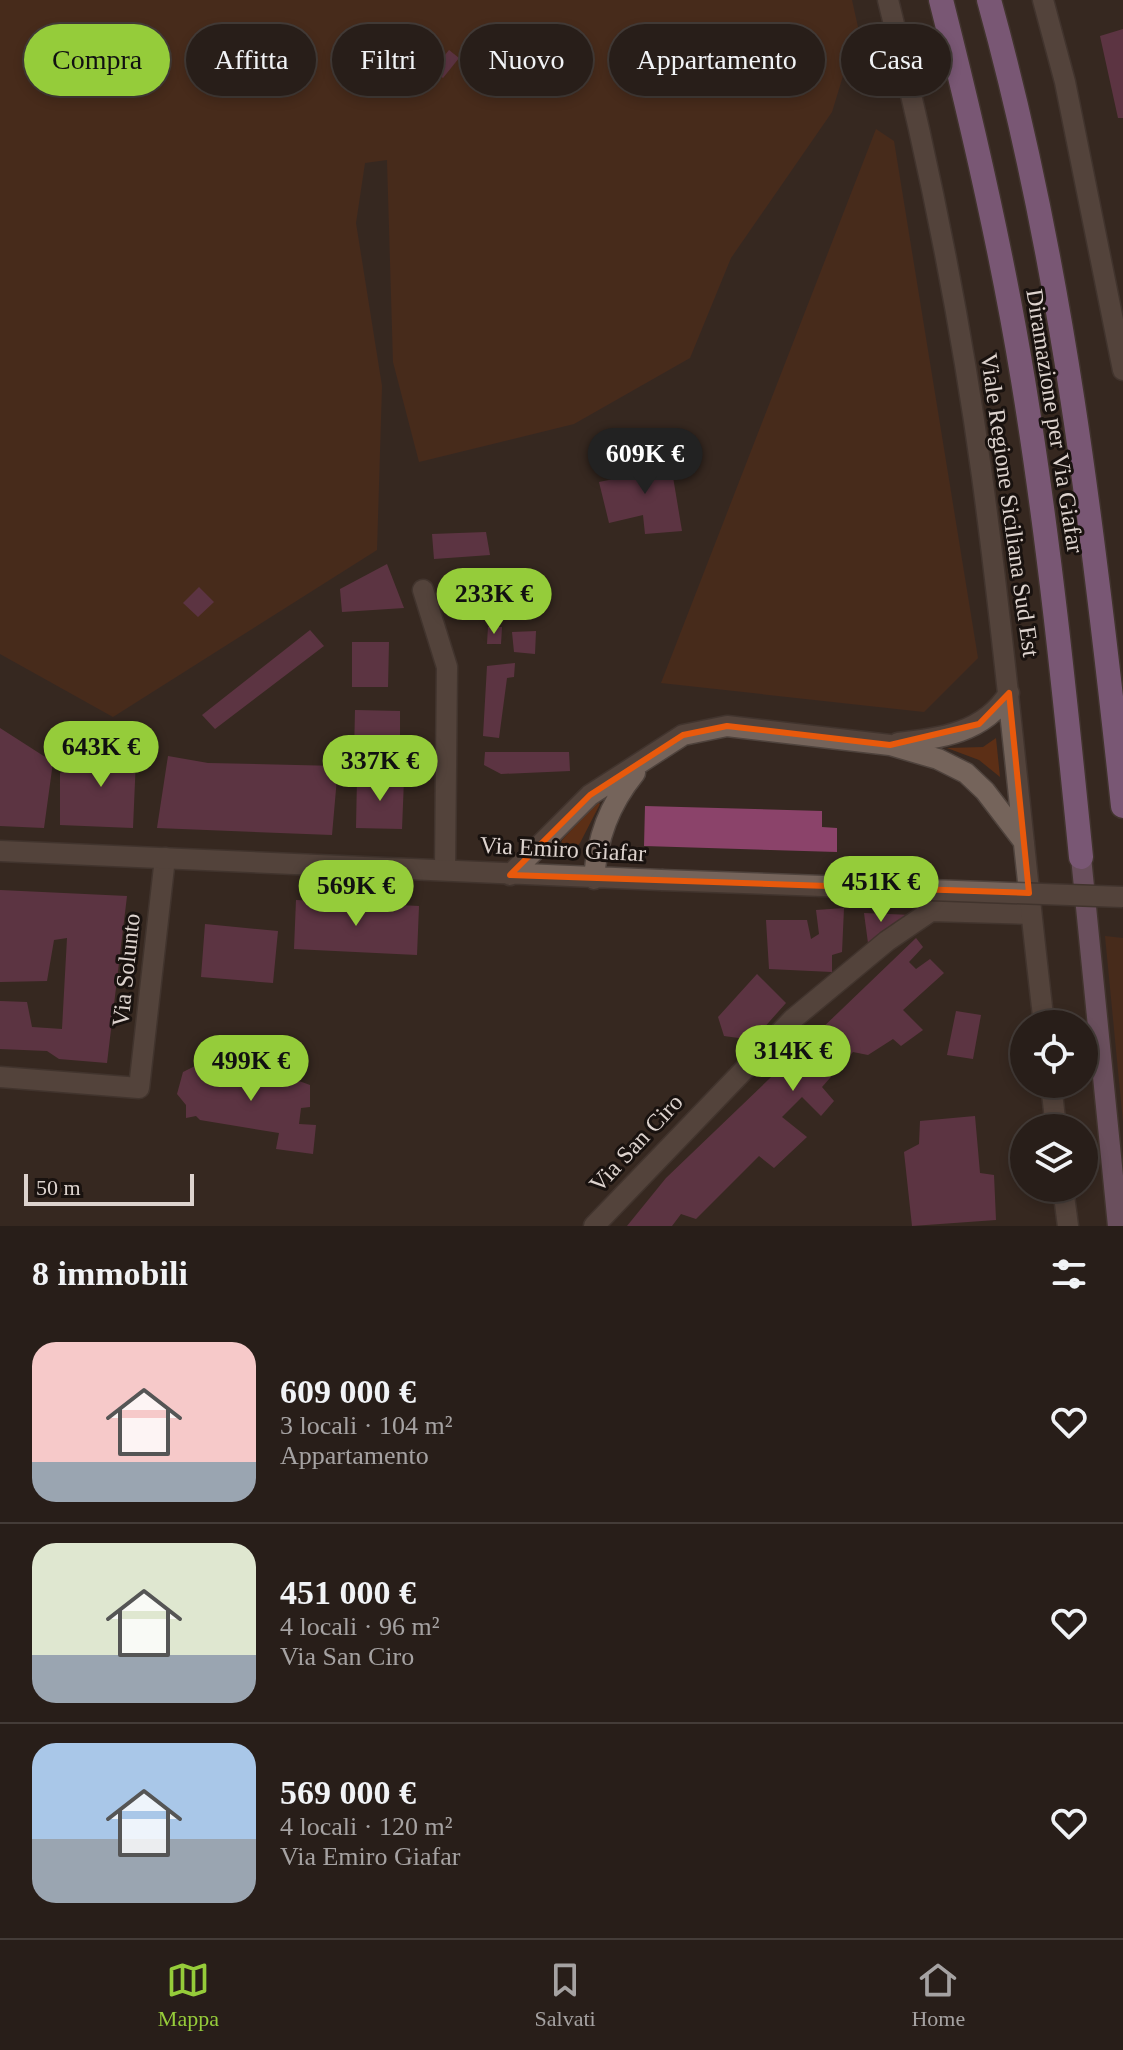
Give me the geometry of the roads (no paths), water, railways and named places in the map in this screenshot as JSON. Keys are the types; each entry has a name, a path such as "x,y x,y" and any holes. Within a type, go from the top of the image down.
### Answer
{"highway":[{"name":"Diramazione per Via Giafar","path":"941,0 998,241 1023,380 1049,557 1081,857"},
{"name":"Diramazione per Via Giafar","path":"989,0 1038,200 1096,554 1123,806"},
{"path":"1096,554 1123,686"}],"main road":[{"path":"1081,857 1118,1226"}],"street":[{"name":"Viale Regione Siciliana Sud Est","path":"888,0 926,148 954,295 982,473 1042,1010"},
{"path":"1043,0 1065,82 1123,370"},
{"path":"423,590 447,667 445,869"},
{"path":"890,745 952,735 979,724 999,710 1009,693"},
{"path":"510,875 590,795 683,735 727,726 890,745 938,759 966,773 985,791 1024,842"},
{"path":"594,879 597,845 616,796 648,758"},
{"name":"Via Emiro Giafar","path":"0,851 445,869 594,879 1123,897"},
{"name":"Via Solunto","path":"0,1077 139,1088 165,858"},
{"name":"Via San Ciro","path":"594,1226 793,1019 887,941 931,911 1031,914"},
{"path":"1065,1202 1068,1226"}]}
